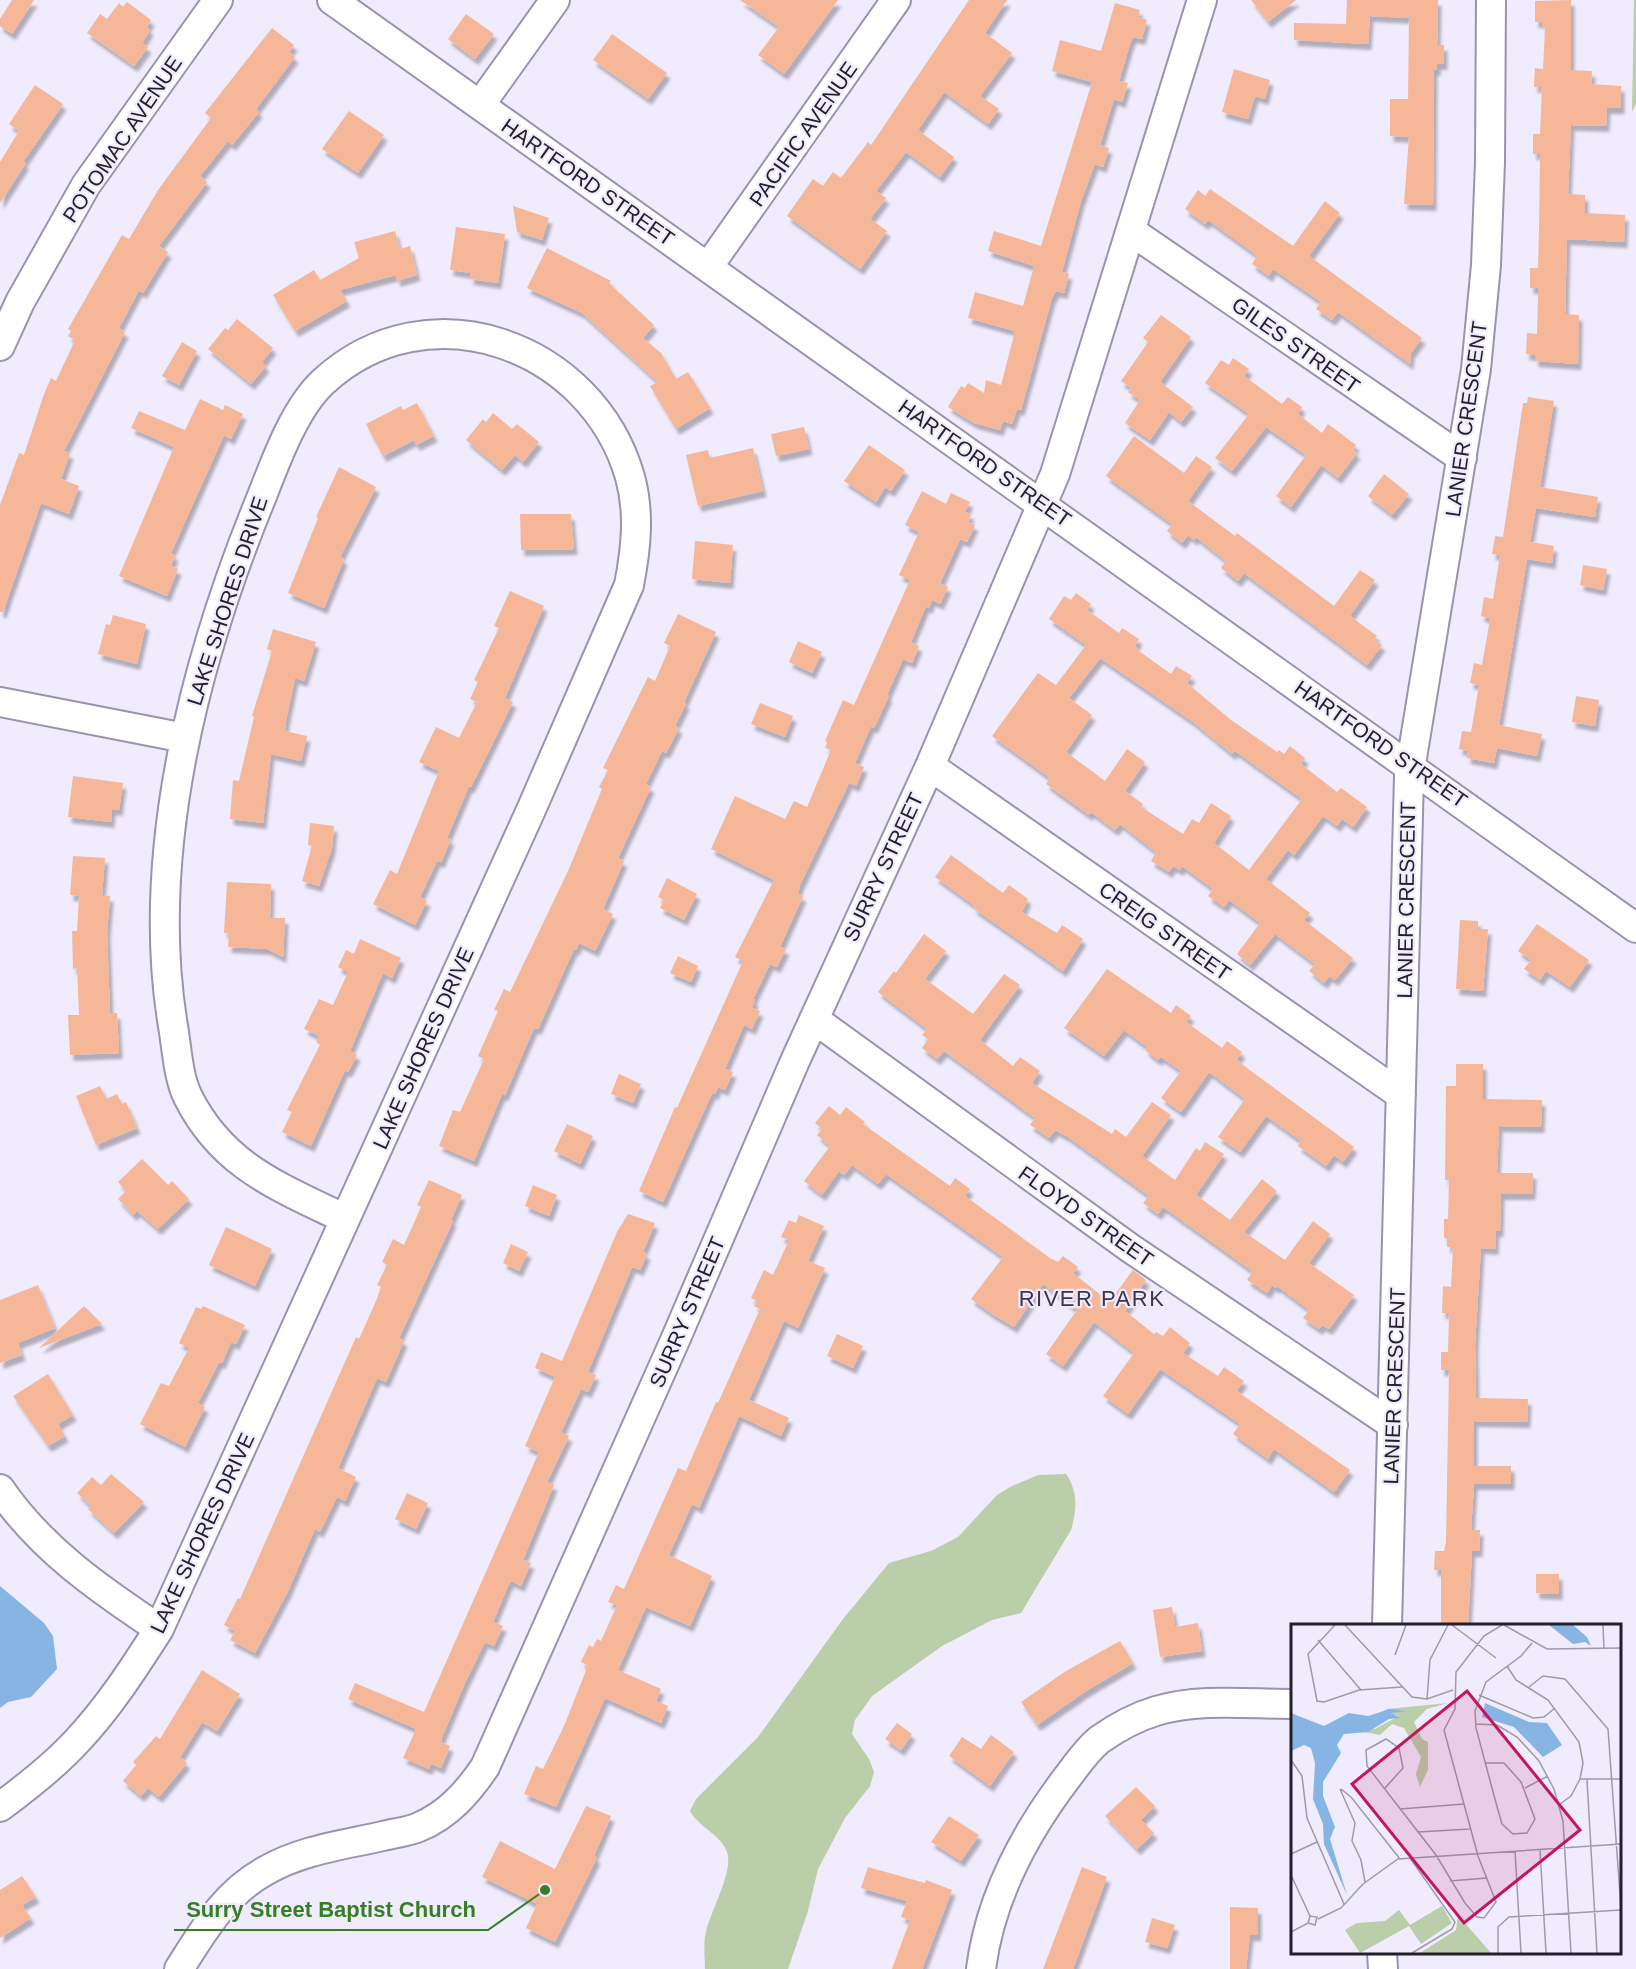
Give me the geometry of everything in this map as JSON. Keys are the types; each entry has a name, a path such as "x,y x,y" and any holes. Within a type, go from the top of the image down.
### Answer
{"street":[{"name":"POTOMAC AVENUE","path":"0,346 21,302 86,185 218,0"},
{"name":"HARTFORD STREET","path":"332,0 1636,928"},
{"path":"480,105 555,0"},
{"name":"PACIFIC AVENUE","path":"708,267 896,0"},
{"path":"1042,504 1055,474 1202,0"},
{"name":"LANIER CRESCENT","path":"1387,1624 1410,766 1476,369 1486,265 1490,162 1491,0"},
{"name":"GILES STREET","path":"1131,231 1462,458"},
{"name":"LAKE SHORES DRIVE","path":"0,1808 43,1774 78,1741 126,1681 159,1629 531,810 629,585 636,552 637,519 631,479 619,448 603,419 582,393 556,371 510,345 472,335 435,333 403,338 374,348 346,363 322,383 305,402 240,547 209,641 185,738 173,815 166,898 166,948 171,1010 187,1095 207,1127 232,1156 256,1176 345,1219"},
{"name":"SURRY STREET","path":"179,1969 214,1913 233,1893 265,1871 296,1856 418,1827 448,1810 469,1790 485,1767 672,1349 814,1019 930,766 1042,504"},
{"path":"0,702 185,738"},
{"name":"CREIG STREET","path":"930,766 1401,1095"},
{"name":"FLOYD STREET","path":"814,1019 1130,1248 1393,1425"},
{"path":"0,1489 45,1544 88,1582 159,1629"},
{"path":"981,1969 992,1915 1025,1843 1056,1793 1098,1741 1125,1723 1155,1711 1187,1704 1291,1704"},
{"path":"1382,1954 1383,1969"}],"green space":[{"path":"1634,0 1636,0 1636,103 1632,112"},
{"path":"1066,1474 1073,1487 1075,1501 1071,1530 1021,1613 992,1620 942,1646 872,1696 855,1720 852,1734 869,1759 874,1772 870,1786 845,1818 818,1869 808,1911 788,1969 705,1969 706,1932 724,1880 728,1860 724,1846 690,1811 696,1799 758,1737 843,1619 889,1563 931,1551 958,1537 997,1495 1010,1487 1038,1475"}],"water":[{"path":"0,1586 44,1623 53,1636 57,1669 31,1697 8,1702 0,1708"}],"building":[{"path":"12,0 34,0 12,34 0,26 0,19"},
{"path":"740,0 838,0 784,74 758,55 779,27"},
{"path":"969,0 1007,0 985,33 1012,53 980,96 999,109 988,124 944,92 918,130 954,157 940,177 906,152 876,191 886,198 870,219 887,231 860,269 787,216 813,179 823,186 833,172 841,178 868,142 871,145"},
{"path":"1251,0 1296,0 1268,22"},
{"path":"1347,0 1438,0 1437,45 1444,45 1444,64 1437,64 1437,70 1434,70 1433,205 1404,204 1409,137 1390,136 1390,99 1408,99 1409,18 1370,16 1368,44 1294,40 1294,23 1346,24"},
{"path":"1571,0 1571,70 1592,71 1591,84 1621,86 1621,108 1607,108 1606,126 1571,125 1568,194 1585,195 1585,213 1625,215 1624,242 1567,239 1565,314 1579,315 1578,364 1535,361 1535,355 1526,354 1527,333 1537,334 1538,288 1530,288 1530,268 1538,268 1540,154 1533,154 1533,134 1540,134 1542,87 1534,87 1535,68 1543,69 1545,28 1542,28 1542,22 1535,22 1535,1"},
{"path":"127,2 151,20 147,27 150,30 142,43 148,47 134,66 87,33 100,14 107,19 119,3 123,7"},
{"path":"1115,3 1140,10 1138,17 1147,20 1142,39 1133,37 1130,44 1119,81 1128,83 1122,102 1114,99 1100,145 1109,148 1103,167 1095,164 1081,201 1062,272 1069,274 1064,293 1056,291 1052,298 1021,410 1017,409 1012,424 1003,421 1000,430 974,423 948,407 961,386 965,388 968,383 984,393 986,380 1001,385 1015,331 968,318 975,292 1023,306 1034,266 988,251 994,231 1041,246 1092,82 1052,71 1060,40 1101,51"},
{"path":"466,14 494,34 475,59 448,39"},
{"path":"272,28 294,45 289,52 295,57 256,109 259,112 232,145 228,141 200,176 207,182 159,246 168,252 143,293 139,290 119,328 125,332 64,451 70,453 61,479 79,486 69,514 41,503 3,612 0,612 0,505 19,453 24,455 51,378 56,381 75,340 68,336 71,331 68,329 122,235 129,239 158,190 211,118 205,113"},
{"path":"612,34 667,73 648,99 593,60"},
{"path":"1234,69 1270,80 1265,99 1255,96 1248,119 1222,112"},
{"path":"35,85 63,104 23,162 26,163 0,203 0,162 19,131 9,124"},
{"path":"349,111 384,135 358,173 322,149"},
{"path":"1210,189 1293,246 1325,201 1340,213 1309,256 1422,338 1411,353 1410,364 1338,312 1332,320 1316,309 1321,302 1273,269 1269,276 1252,264 1257,256 1251,251 1208,220 1205,224 1185,209 1198,190 1205,196"},
{"path":"513,206 549,218 542,240 517,232"},
{"path":"456,227 505,234 498,283 470,279 471,273 450,270"},
{"path":"395,231 400,249 410,246 417,275 397,281 396,275 340,290 347,301 295,331 273,295 314,270 320,280 359,258 354,242"},
{"path":"547,248 611,281 609,283 654,325 643,338 661,353 676,379 688,372 710,408 676,429 650,386 658,382 582,313 527,288"},
{"path":"1161,315 1191,337 1160,382 1193,407 1181,422 1169,412 1150,440 1125,423 1140,400 1128,392 1131,388 1121,381 1148,342 1143,338"},
{"path":"237,319 273,348 262,362 266,366 251,384 208,349 225,328 228,330"},
{"path":"182,342 197,351 179,385 162,376"},
{"path":"1233,358 1249,369 1244,376 1282,404 1288,397 1302,407 1298,414 1322,433 1328,424 1356,445 1353,450 1357,453 1338,478 1321,465 1291,507 1276,496 1306,455 1266,427 1232,471 1215,458 1249,414 1205,383 1221,360 1229,365"},
{"path":"1528,397 1554,401 1540,487 1598,497 1595,517 1536,508 1530,542 1554,546 1552,563 1527,559 1499,725 1542,734 1537,756 1497,748 1494,763 1467,758 1468,751 1459,749 1462,731 1471,732 1479,685 1470,683 1474,663 1482,665 1489,625 1489,618 1481,616 1484,597 1493,599 1500,555 1492,554 1495,536 1503,537 1523,403 1527,403"},
{"path":"200,399 223,410 225,405 243,414 231,439 224,435 171,553 175,555 171,566 178,569 167,596 119,576 174,447 131,428 139,411 185,430"},
{"path":"417,403 434,436 416,445 414,440 383,456 366,424 401,406 403,410"},
{"path":"493,413 512,429 517,424 539,442 523,462 515,455 502,470 466,440 483,419 486,422"},
{"path":"804,427 809,449 776,456 771,434"},
{"path":"1134,436 1184,473 1196,456 1212,467 1188,501 1235,536 1237,533 1334,606 1360,570 1375,580 1350,616 1377,636 1374,640 1382,645 1367,665 1244,573 1238,581 1221,568 1226,561 1196,537 1194,540 1188,535 1182,543 1167,531 1172,524 1106,476"},
{"path":"869,445 905,470 891,491 885,487 876,502 844,481"},
{"path":"753,448 763,491 698,506 686,455 708,450 710,458"},
{"path":"339,467 376,487 340,557 344,559 324,608 288,593 318,518 316,517"},
{"path":"1384,474 1409,494 1392,515 1368,496"},
{"path":"922,491 946,504 951,493 970,502 965,512 971,514 968,522 975,525 967,542 960,539 940,583 948,587 940,604 932,600 929,608 926,606 911,642 919,646 912,663 903,659 874,728 871,726 855,763 864,767 856,786 849,783 800,885 798,894 803,896 780,947 786,949 777,967 770,964 753,999 755,1000 752,1008 760,1011 752,1029 744,1025 725,1069 733,1072 725,1090 718,1087 715,1094 712,1093 663,1202 639,1191 675,1107 677,1108 743,961 735,957 774,880 711,849 735,796 785,819 794,801 807,807 831,750 825,748 827,742 825,741 843,700 854,705 910,580 899,575 919,532 905,525"},
{"path":"520,514 571,514 574,549 521,550"},
{"path":"695,541 733,545 730,583 692,579"},
{"path":"1583,565 1607,569 1603,590 1580,585"},
{"path":"510,591 544,606 505,698 513,702 471,787 469,786 447,838 451,839 441,862 437,861 420,897 427,901 415,925 373,904 390,870 397,874 439,771 419,762 436,727 459,738 477,702 470,699 478,682 474,680 499,628 494,626"},
{"path":"1076,593 1091,604 1087,610 1119,633 1122,628 1139,639 1135,646 1139,651 1171,674 1176,666 1192,676 1187,683 1231,720 1277,752 1279,750 1284,754 1290,746 1305,758 1301,764 1337,792 1341,788 1367,807 1353,827 1342,819 1337,826 1323,816 1294,855 1288,850 1266,879 1310,913 1304,920 1353,958 1335,980 1329,976 1324,983 1309,971 1315,964 1275,934 1250,965 1237,954 1260,923 1229,900 1224,907 1208,896 1213,889 1182,866 1180,870 1173,866 1169,872 1151,861 1156,852 1120,824 1115,830 1091,812 1089,815 1046,784 1050,778 992,736 1038,673 1056,685 1086,645 1049,619 1064,596 1071,600","holes":["1100,658 1193,722 1232,754 1235,751 1302,799 1249,870 1214,843 1231,816 1211,803 1199,823 1192,819 1183,834 1141,807 1143,804 1125,791 1145,762 1127,749 1105,781 1066,752 1092,715 1069,698"]},
{"path":"678,614 716,632 684,702 686,704 675,726 679,728 666,753 662,751 646,784 651,787 618,858 624,861 603,909 613,914 595,951 579,943 576,950 574,949 538,1029 534,1028 505,1095 502,1094 474,1161 439,1146 453,1110 460,1112 484,1059 478,1056 498,1011 494,1010 504,989 510,992 568,871 602,789 599,787 608,770 603,768 648,677 655,681 670,646 664,643"},
{"path":"113,615 146,624 137,664 98,654 106,624 110,625"},
{"path":"273,629 316,642 304,681 295,678 285,731 307,736 301,761 271,754 263,823 230,819 233,780 239,781 254,717 252,716 272,651 267,649"},
{"path":"798,641 822,652 812,673 789,662"},
{"path":"1576,696 1599,700 1595,726 1572,722"},
{"path":"760,703 793,716 785,737 751,724"},
{"path":"73,776 123,783 119,810 112,809 111,822 68,817"},
{"path":"310,823 334,826 332,848 319,886 302,881 312,846 308,845"},
{"path":"951,855 1003,893 1009,885 1028,899 1022,912 1057,933 1062,925 1083,939 1063,971 973,908 975,906 935,877"},
{"path":"73,856 105,858 102,895 110,896 107,933 110,1013 117,1013 119,1053 70,1055 68,1015 79,1015 77,968 73,969 72,931 77,931 79,896 70,895"},
{"path":"667,878 697,894 684,920 660,908 664,900 658,897"},
{"path":"227,882 271,884 270,918 285,918 283,957 267,949 228,947 229,933 224,933"},
{"path":"1460,920 1478,921 1478,929 1488,929 1483,991 1456,989"},
{"path":"1537,924 1589,960 1570,987 1546,971 1540,980 1524,969 1531,960 1518,951"},
{"path":"924,934 946,951 925,979 973,1014 1004,974 1020,985 980,1040 1013,1066 1020,1057 1040,1071 1032,1083 1112,1134 1115,1129 1126,1137 1152,1102 1171,1115 1142,1156 1175,1180 1196,1148 1200,1151 1205,1142 1224,1154 1196,1195 1230,1220 1262,1179 1277,1191 1244,1232 1285,1260 1313,1221 1330,1234 1309,1263 1354,1295 1329,1329 1322,1325 1319,1329 1303,1318 1309,1310 1277,1286 1276,1288 1272,1285 1267,1293 1247,1280 1252,1272 1248,1268 1163,1207 1158,1214 1143,1203 1149,1196 1068,1137 1055,1130 1049,1138 1030,1125 1035,1118 944,1051 937,1059 922,1048 928,1039 922,1035 927,1029 878,992 894,971 896,973"},
{"path":"360,939 401,958 392,978 383,973 350,1051 357,1055 348,1072 345,1070 311,1146 282,1132 292,1112 287,1110 320,1045 316,1042 319,1036 304,1029 319,999 333,1005 348,972 338,967 346,950 354,954"},
{"path":"678,956 698,966 691,982 670,973"},
{"path":"1107,969 1171,1013 1176,1005 1191,1016 1186,1022 1222,1048 1227,1041 1242,1052 1237,1059 1243,1065 1354,1147 1343,1162 1334,1155 1326,1166 1298,1146 1301,1141 1266,1116 1240,1152 1218,1137 1245,1099 1209,1072 1181,1112 1161,1098 1181,1071 1161,1057 1158,1060 1145,1050 1147,1047 1124,1030 1104,1056 1064,1028"},
{"path":"1456,1064 1483,1064 1483,1099 1542,1100 1541,1127 1499,1126 1497,1173 1533,1173 1532,1194 1501,1194 1500,1231 1496,1231 1495,1249 1481,1248 1475,1344 1476,1398 1528,1399 1527,1422 1474,1421 1474,1466 1511,1466 1511,1484 1474,1484 1471,1530 1480,1530 1479,1551 1472,1551 1468,1624 1441,1624 1441,1570 1434,1570 1435,1551 1444,1551 1446,1542 1449,1370 1441,1370 1441,1352 1448,1352 1449,1313 1442,1313 1443,1286 1451,1287 1453,1247 1447,1247 1447,1238 1444,1238 1444,1219 1448,1219 1449,1180 1445,1180 1446,1086 1456,1086"},
{"path":"619,1074 641,1084 633,1103 611,1094"},
{"path":"100,1086 106,1099 117,1094 122,1104 126,1102 137,1128 96,1145 76,1096"},
{"path":"829,1106 840,1115 846,1107 865,1122 863,1124 950,1186 955,1178 970,1189 965,1196 1050,1258 1058,1262 1063,1256 1078,1267 1073,1273 1110,1301 1133,1270 1146,1280 1125,1311 1154,1334 1156,1332 1163,1336 1170,1327 1190,1343 1183,1353 1218,1376 1224,1367 1244,1381 1237,1390 1241,1394 1350,1470 1334,1492 1274,1449 1268,1459 1233,1434 1240,1424 1160,1369 1128,1414 1103,1396 1134,1353 1094,1322 1063,1366 1046,1354 1077,1310 1043,1284 1014,1327 992,1314 971,1299 1003,1257 886,1174 878,1184 852,1165 844,1175 839,1171 822,1195 804,1181 830,1146 817,1135 822,1129 815,1123"},
{"path":"567,1124 593,1136 580,1164 554,1151"},
{"path":"142,1159 168,1185 172,1181 189,1199 158,1229 137,1211 133,1215 118,1199 126,1191 118,1182"},
{"path":"429,1180 462,1195 451,1220 453,1221 399,1338 404,1341 386,1382 377,1378 338,1468 356,1477 345,1501 337,1497 320,1532 315,1529 288,1591 255,1653 230,1640 235,1631 224,1625 238,1598 240,1599 356,1337 359,1339 376,1301 381,1287 377,1285 387,1265 382,1262 393,1239 404,1245 421,1207 417,1205"},
{"path":"533,1185 557,1195 549,1216 525,1206"},
{"path":"628,1214 655,1223 643,1252 647,1254 640,1270 632,1267 588,1372 596,1375 588,1392 581,1389 561,1432 569,1436 547,1482 554,1485 523,1560 531,1563 521,1586 511,1581 508,1586 493,1622 503,1626 494,1646 485,1642 465,1683 442,1737 441,1742 450,1746 441,1768 431,1764 429,1769 403,1758 416,1729 348,1699 355,1683 424,1712 539,1452 525,1446 555,1377 535,1368 541,1352 562,1361 617,1232"},
{"path":"799,1215 824,1226 808,1261 825,1268 798,1328 784,1321 749,1400 789,1418 781,1436 739,1416 699,1508 692,1504 669,1555 712,1576 690,1626 646,1607 618,1670 661,1689 656,1701 668,1706 661,1723 605,1698 556,1807 524,1794 536,1766 543,1769 564,1726 585,1673 587,1665 581,1662 589,1645 593,1647 597,1639 601,1641 617,1605 608,1602 616,1585 624,1589 678,1468 686,1471 716,1402 718,1403 760,1309 754,1306 757,1301 751,1298 764,1270 773,1275 789,1240 781,1237 789,1220 796,1223"},
{"path":"226,1227 272,1249 255,1286 209,1265"},
{"path":"511,1244 528,1252 519,1271 503,1263"},
{"path":"38,1285 55,1328 18,1343 22,1355 0,1363 0,1300"},
{"path":"84,1306 102,1324 39,1348"},
{"path":"203,1306 245,1325 236,1344 231,1342 222,1363 219,1362 198,1403 205,1407 185,1447 140,1424 161,1383 169,1386 189,1348 179,1343 196,1307 201,1309"},
{"path":"837,1334 863,1346 853,1368 827,1356"},
{"path":"48,1374 73,1415 58,1424 65,1436 48,1446 13,1396"},
{"path":"111,1474 144,1502 114,1533 88,1509 91,1506 77,1493 92,1477 101,1485"},
{"path":"407,1493 428,1503 416,1529 395,1519"},
{"path":"1536,1574 1559,1574 1559,1594 1536,1593"},
{"path":"1172,1607 1175,1627 1198,1623 1202,1651 1160,1657 1153,1610"},
{"path":"1120,1641 1133,1663 1086,1691 1037,1725 1021,1702 1066,1671"},
{"path":"202,1670 240,1694 217,1731 202,1722 180,1757 187,1763 159,1797 148,1788 141,1796 123,1781 136,1765 133,1762 156,1736 160,1739"},
{"path":"897,1723 912,1734 901,1750 885,1739"},
{"path":"991,1735 1014,1752 990,1786 949,1756 962,1737 981,1749"},
{"path":"1136,1787 1155,1806 1141,1820 1154,1833 1137,1849 1105,1816"},
{"path":"586,1806 611,1816 594,1856 597,1858 555,1942 526,1928 537,1904 482,1877 500,1841 555,1869"},
{"path":"949,1816 979,1835 961,1861 931,1842"},
{"path":"868,1867 925,1883 926,1880 952,1890 922,1969 892,1969 910,1920 901,1917 907,1901 861,1888"},
{"path":"1082,1867 1107,1877 1073,1969 1043,1969"},
{"path":"22,1876 36,1897 22,1905 31,1918 0,1938 0,1890"},
{"path":"1230,1907 1258,1908 1258,1935 1250,1935 1246,1969 1230,1969"},
{"path":"1152,1918 1175,1925 1167,1948 1145,1942"}],"place":[{"name":"Surry Street Baptist Church","path":"545,1890"}],"district":[{"name":"RIVER PARK","path":"1092,1298"}]}
